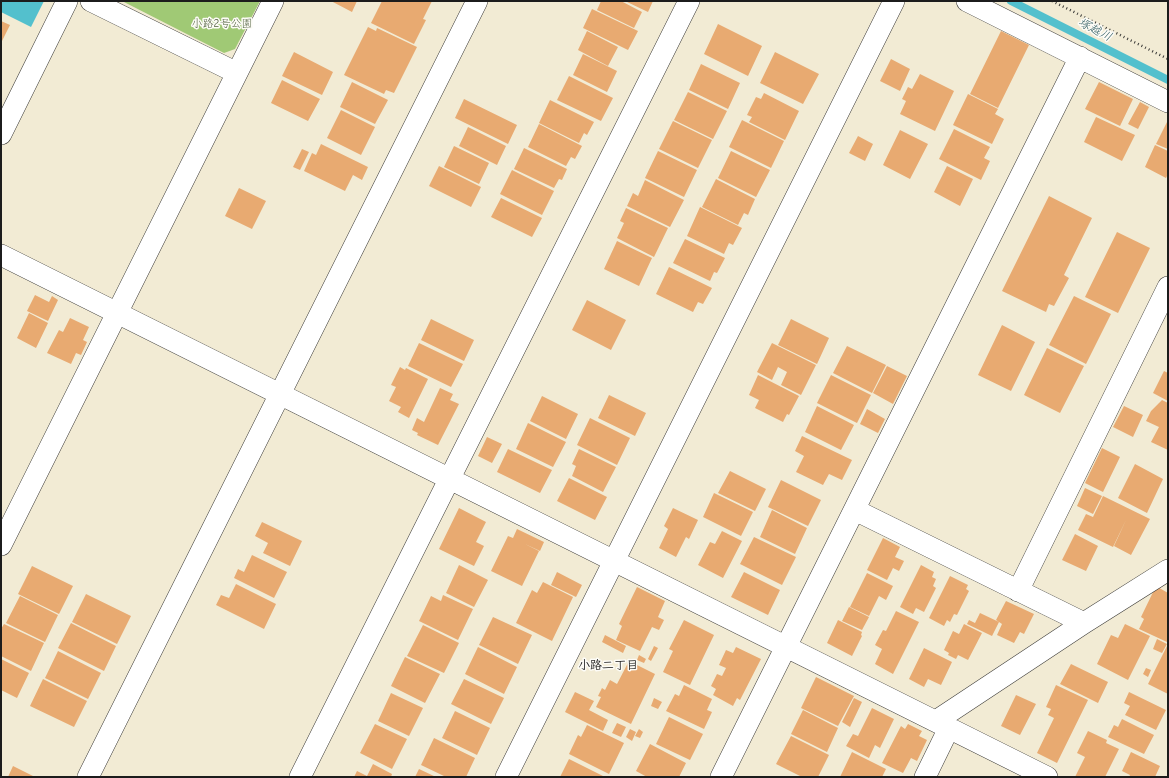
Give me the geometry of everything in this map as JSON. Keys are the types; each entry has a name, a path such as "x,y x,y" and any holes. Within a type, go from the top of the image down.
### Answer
{"street":[{"path":"1,134 67,1"},
{"path":"91,1 237,73"},
{"path":"1,545 273,1"},
{"path":"88,777 477,1"},
{"path":"300,777 689,1"},
{"path":"506,777 894,1"},
{"path":"967,1 1168,102"},
{"path":"721,777 1080,58"},
{"path":"1,255 1047,777"},
{"path":"1018,591 1168,286"},
{"path":"855,510 1084,623"},
{"path":"925,777 942,725 1084,623 1168,570"}],"path":[{"path":"1052,1 1168,59"}],"green space":[{"name":"小路2号公園","path":"122,1 260,1 235,49 224,53"}],"water":[{"path":"1,1 44,1 31,27 1,12"}],"building":[{"path":"331,1 357,1 352,12"},
{"path":"382,1 432,1 423,19 426,20 414,44 371,23"},
{"path":"601,1 621,1 642,12 634,28 597,10"},
{"path":"625,1 653,1 648,12"},
{"path":"592,9 638,31 628,50 583,28"},
{"path":"1,21 10,25 1,43"},
{"path":"718,24 762,46 748,76 704,54"},
{"path":"368,27 376,31 377,28 417,47 394,93 386,90 384,94 344,75"},
{"path":"587,31 618,47 608,66 578,50"},
{"path":"1001,31 1029,45 998,108 970,94"},
{"path":"294,52 333,72 322,95 282,76"},
{"path":"775,52 819,74 803,104 760,83"},
{"path":"583,54 617,71 607,92 573,75"},
{"path":"891,59 910,69 900,91 880,81"},
{"path":"701,64 740,83 728,109 689,90"},
{"path":"920,74 954,91 935,131 900,114 906,101 902,99 908,87 912,89"},
{"path":"569,76 613,98 601,121 557,100"},
{"path":"282,80 320,99 308,121 271,103"},
{"path":"352,82 388,100 375,124 340,107"},
{"path":"1099,82 1133,99 1120,126 1085,109"},
{"path":"688,92 727,111 713,139 674,120"},
{"path":"764,93 799,111 785,140 749,122 752,117 747,115 756,97 761,99"},
{"path":"968,94 998,109 995,114 1004,119 992,144 953,125"},
{"path":"464,99 517,125 508,144 455,118"},
{"path":"550,100 594,122 587,135 584,133 579,143 539,123"},
{"path":"1140,102 1149,107 1138,129 1128,124"},
{"path":"341,110 375,127 361,155 327,138"},
{"path":"1096,117 1135,135 1122,161 1084,142"},
{"path":"742,120 784,141 771,168 729,147"},
{"path":"1168,120 1168,149 1156,144"},
{"path":"673,121 712,140 698,168 659,149"},
{"path":"539,124 582,146 575,159 571,157 566,166 528,147"},
{"path":"468,127 506,146 497,165 459,146"},
{"path":"954,129 990,147 984,158 990,161 981,180 939,159"},
{"path":"900,130 928,144 910,179 883,165"},
{"path":"858,136 873,144 865,161 849,153"},
{"path":"321,144 368,167 362,180 353,175 345,191 304,171 312,153 316,155"},
{"path":"1155,145 1168,151 1168,174 1166,178 1145,167"},
{"path":"454,146 489,163 479,184 444,167"},
{"path":"524,148 567,169 562,180 559,179 554,188 514,169"},
{"path":"302,149 309,152 300,170 293,167"},
{"path":"658,151 697,170 684,197 645,178"},
{"path":"731,151 770,170 756,197 718,178"},
{"path":"439,166 481,187 471,207 429,186"},
{"path":"947,166 973,179 960,206 934,192"},
{"path":"512,170 554,191 542,215 500,194"},
{"path":"716,179 755,199 748,215 744,213 738,225 702,207"},
{"path":"645,180 684,200 670,227 627,206 633,193 638,196"},
{"path":"239,188 266,201 252,229 225,216"},
{"path":"1049,196 1092,218 1064,275 1069,278 1054,306 1049,304 1046,312 1002,291"},
{"path":"501,198 542,218 532,237 491,217"},
{"path":"700,207 742,228 733,245 729,243 724,254 687,236"},
{"path":"626,208 668,228 654,257 617,238 624,223 620,221"},
{"path":"1117,232 1150,248 1118,313 1085,297"},
{"path":"685,239 725,258 717,273 714,272 710,281 673,263"},
{"path":"617,241 652,258 639,286 604,269"},
{"path":"669,267 712,288 703,304 698,302 693,312 656,294"},
{"path":"35,295 49,302 52,296 58,300 48,321 27,311"},
{"path":"1074,296 1111,314 1086,364 1049,345"},
{"path":"587,300 626,320 611,350 572,330"},
{"path":"29,313 48,323 36,348 17,338"},
{"path":"70,318 89,327 83,340 87,342 81,355 76,353 71,364 47,353 59,330 63,332"},
{"path":"431,319 474,340 464,361 421,340"},
{"path":"791,319 829,338 817,364 778,345"},
{"path":"1002,325 1035,342 1011,391 978,375"},
{"path":"419,343 463,364 451,387 408,366"},
{"path":"772,343 816,365 801,395 781,385 787,372 778,367 772,380 757,372"},
{"path":"847,346 886,365 872,393 833,373"},
{"path":"1047,348 1084,366 1060,413 1024,395"},
{"path":"887,366 907,376 893,404 873,393"},
{"path":"400,367 405,370 406,368 428,379 409,418 398,412 401,407 389,401 396,387 391,385"},
{"path":"1164,371 1168,373 1168,401 1153,393"},
{"path":"758,375 799,396 789,415 787,414 783,422 755,408 759,400 749,395"},
{"path":"831,375 871,395 857,423 817,403"},
{"path":"440,388 453,394 450,400 459,404 438,445 417,435 418,433 412,430 417,418 424,422"},
{"path":"609,395 646,413 635,436 598,418"},
{"path":"542,396 578,414 566,439 530,421"},
{"path":"1162,400 1168,403 1168,450 1151,442 1159,427 1146,421 1151,411"},
{"path":"817,406 854,425 841,450 805,432"},
{"path":"1124,406 1143,415 1133,437 1113,427"},
{"path":"867,409 885,419 878,433 860,424"},
{"path":"590,418 630,438 617,465 577,445"},
{"path":"528,423 566,442 553,467 516,449"},
{"path":"802,436 852,460 842,480 829,474 823,485 796,472 804,456 795,451"},
{"path":"487,437 502,444 492,463 478,456"},
{"path":"1102,448 1120,457 1103,492 1085,483"},
{"path":"508,449 552,470 540,493 497,472"},
{"path":"579,449 616,467 603,492 572,476 576,466 572,464"},
{"path":"1135,464 1163,479 1147,513 1118,498"},
{"path":"730,471 766,489 755,511 718,493"},
{"path":"569,478 607,497 595,520 557,501"},
{"path":"781,480 821,500 808,526 768,507"},
{"path":"1085,488 1102,496 1093,514 1077,506"},
{"path":"714,493 753,512 741,536 703,517"},
{"path":"1103,496 1150,519 1131,555 1114,546 1126,520 1113,547 1078,530 1086,514 1093,517"},
{"path":"459,508 486,522 476,542 484,546 474,566 439,549"},
{"path":"673,508 698,520 689,539 686,537 676,557 659,548 668,529 664,526"},
{"path":"772,510 807,528 795,554 760,537"},
{"path":"262,522 302,541 290,566 263,553 268,543 255,536"},
{"path":"517,529 544,542 540,551 525,544 539,551 522,586 491,571 508,536 513,538"},
{"path":"722,531 742,541 723,578 698,565 710,542 715,544"},
{"path":"1075,534 1098,546 1086,571 1062,560"},
{"path":"754,537 796,557 782,585 740,564"},
{"path":"883,538 900,547 895,557 904,561 899,571 893,568 887,580 867,570"},
{"path":"252,555 287,572 274,598 234,578 238,569 244,572"},
{"path":"459,565 488,580 474,607 446,593"},
{"path":"921,565 934,572 932,577 936,579 933,586 936,588 924,612 916,608 913,614 900,607"},
{"path":"32,566 73,586 59,614 18,594"},
{"path":"557,572 582,585 576,597 551,585"},
{"path":"744,572 780,590 768,615 731,597"},
{"path":"867,573 893,586 886,600 879,596 869,616 850,607"},
{"path":"950,576 968,585 966,589 969,591 957,615 954,614 950,622 947,620 944,626 929,618"},
{"path":"543,582 573,597 552,641 516,623 532,590 537,593"},
{"path":"236,584 276,604 264,629 216,605 221,595 229,598"},
{"path":"1156,586 1168,593 1167,642 1139,629 1144,619 1141,617"},
{"path":"637,587 665,601 658,617 664,620 659,630 652,627 640,651 616,640 622,626 619,624"},
{"path":"86,594 131,616 117,644 72,622"},
{"path":"443,595 473,609 458,640 419,621 431,596 441,601"},
{"path":"20,596 58,615 45,642 6,623"},
{"path":"1006,601 1034,614 1024,634 1020,632 1014,643 997,635 1002,624 996,620"},
{"path":"849,607 869,617 862,630 842,621"},
{"path":"896,611 919,622 893,674 875,664 882,649 875,645 883,630 886,631"},
{"path":"980,613 999,622 992,636 967,624 969,620 975,623"},
{"path":"493,617 532,635 518,664 479,645"},
{"path":"684,620 714,635 690,685 663,672 673,651 669,649"},
{"path":"838,620 862,632 862,636 852,656 827,643"},
{"path":"71,623 116,646 104,671 58,648"},
{"path":"4,624 44,643 31,671 1,656 1,629"},
{"path":"964,624 982,633 968,660 958,655 956,659 948,655 949,653 944,650 953,631 959,634"},
{"path":"1125,624 1150,636 1128,680 1097,664 1111,635 1118,638"},
{"path":"423,625 459,643 444,673 407,656"},
{"path":"605,635 626,646 623,653 602,642"},
{"path":"1157,639 1167,644 1162,653 1153,649"},
{"path":"1168,644 1168,694 1148,684"},
{"path":"654,646 658,648 651,661 648,659"},
{"path":"478,647 517,667 504,694 465,674"},
{"path":"736,647 761,659 740,700 737,698 733,706 713,695 716,689 711,686 717,674 722,676 726,668 719,665 726,650 733,653"},
{"path":"924,648 952,662 941,685 928,679 924,687 909,679"},
{"path":"58,651 101,673 88,699 45,678"},
{"path":"639,655 646,659 644,663 637,660"},
{"path":"405,657 440,674 425,703 391,686"},
{"path":"1,659 29,673 17,698 1,690"},
{"path":"629,661 655,674 631,724 596,707 601,697 598,696 602,688 605,690 610,680 617,684"},
{"path":"1071,664 1108,682 1098,703 1060,684"},
{"path":"1146,668 1151,670 1148,677 1143,674"},
{"path":"816,677 854,696 838,726 801,708"},
{"path":"43,679 87,701 74,727 30,706"},
{"path":"464,679 504,698 491,724 451,704"},
{"path":"684,685 712,699 707,710 712,712 704,729 666,711 675,694 679,696"},
{"path":"1056,685 1088,700 1057,763 1037,753 1054,718 1048,715 1051,709 1046,707"},
{"path":"575,692 594,701 589,710 608,720 603,731 565,712"},
{"path":"1129,692 1166,710 1156,730 1125,715 1130,706 1124,703"},
{"path":"391,693 423,708 409,736 378,721"},
{"path":"1016,695 1036,704 1020,735 1001,726"},
{"path":"654,698 662,702 658,709 651,706"},
{"path":"854,698 862,702 850,727 842,722"},
{"path":"872,708 894,719 880,748 875,745 869,758 846,746 853,734 858,736"},
{"path":"803,710 838,728 827,752 791,734"},
{"path":"455,711 490,728 477,755 442,738"},
{"path":"669,717 703,734 690,760 656,744"},
{"path":"1122,719 1154,735 1144,754 1108,737 1114,725 1118,727"},
{"path":"617,723 626,727 621,737 612,733"},
{"path":"375,724 407,739 392,769 360,753"},
{"path":"908,724 922,731 919,736 927,740 917,761 911,758 903,773 882,763 901,726 905,729"},
{"path":"587,725 624,743 609,774 569,754 578,735 581,737"},
{"path":"630,729 636,732 632,741 626,737"},
{"path":"639,729 643,732 640,738 635,736"},
{"path":"1088,731 1107,740 1106,743 1119,749 1105,777 1075,777 1085,757 1077,753"},
{"path":"791,736 829,755 818,777 802,777 776,764"},
{"path":"434,738 475,758 466,777 446,777 421,765"},
{"path":"650,744 686,763 679,777 647,777 636,771"},
{"path":"852,752 886,769 882,777 840,777"},
{"path":"1131,752 1160,766 1155,777 1129,777 1130,775 1122,771"},
{"path":"569,759 605,777 560,777"},
{"path":"373,764 392,774 391,777 354,777 357,771 367,776"},
{"path":"13,766 35,777 8,777"},
{"path":"419,769 436,777 415,777"}],"waterway":[{"name":"塚越川","path":"1011,1 1168,80"}],"district":[{"name":"小路二丁目","path":"608,666"}]}
